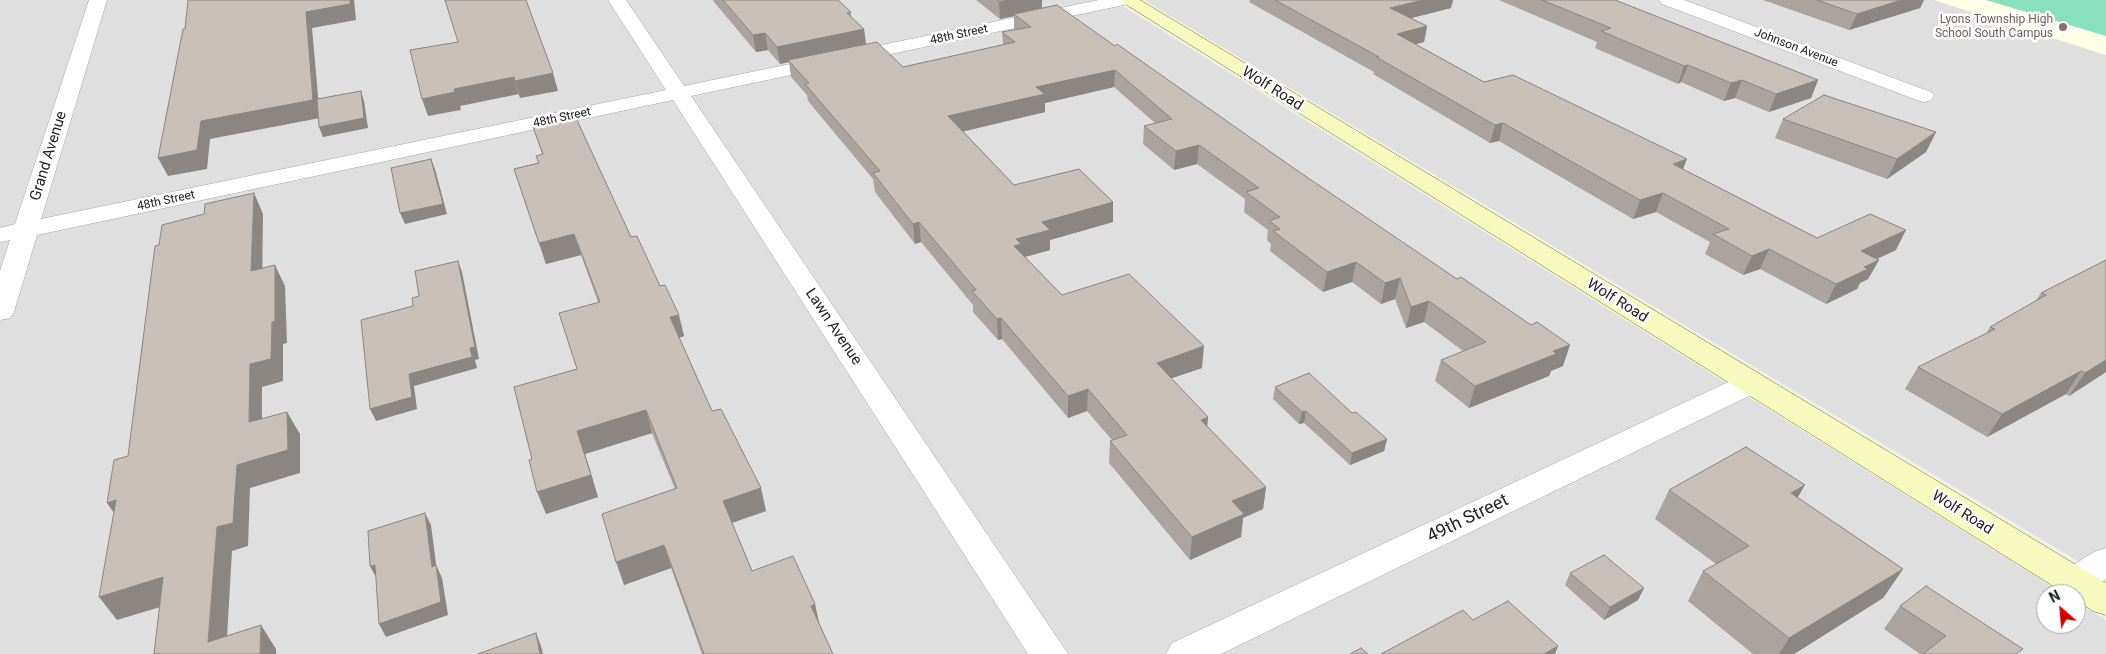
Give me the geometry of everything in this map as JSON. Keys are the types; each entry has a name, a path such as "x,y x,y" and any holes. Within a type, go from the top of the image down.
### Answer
{"main road":[{"name":"Wolf Road","path":"1126,0 2106,601"}],"street":[{"name":"Grand Avenue","path":"0,312 98,0"},
{"name":"Lawn Avenue","path":"617,0 1049,654"},
{"name":"48th Street","path":"0,235 1126,0"},
{"name":"Johnson Avenue","path":"1668,0 1924,96"},
{"name":"49th Street","path":"1185,654 1751,383"},
{"path":"2075,582 2106,561"}],"shaded area":[{"path":"0,0 1113,0 2048,584 2036,584 2036,634 2086,634 2086,608 2106,620 2106,654 0,654"},
{"path":"1144,0 1934,0 2106,55 2106,578"},
{"name":"Lyons Township High School South Campus","path":"1934,0 2106,0 2106,55"}],"green space":[{"path":"1986,0 2106,0 2106,36"}],"building":[{"path":"188,0 350,0 350,4 306,12 313,100 201,121 197,150 158,158 183,29 185,29"},
{"path":"445,0 526,0 553,73 515,81 514,77 454,89 455,92 422,99 410,50 458,42"},
{"path":"723,0 838,0 851,12 847,13 864,29 777,47 765,33 753,35"},
{"path":"1275,0 1423,0 1390,8 1427,26 1397,34 1484,82 1513,75 1687,159 1673,164 1817,238 1870,214 1906,230 1861,251 1879,260 1864,267 1868,269 1836,284 1769,249 1752,256 1713,234 1729,229 1663,193 1640,200 1503,123 1495,125 1376,57 1379,57"},
{"path":"1542,0 1615,0 1818,80 1776,94 1742,80 1731,83 1688,65 1684,66 1601,31 1611,28"},
{"path":"1817,0 1901,0 1857,14"},
{"path":"1057,5 1115,46 1117,44 1295,169 1457,279 1461,277 1531,325 1537,322 1570,345 1553,351 1556,354 1475,386 1441,360 1486,342 1429,301 1411,307 1400,278 1385,283 1356,262 1327,272 1273,231 1280,229 1269,221 1280,217 1246,192 1259,188 1199,145 1176,151 1144,126 1172,119 1115,70 1036,87 1045,94 948,116 1014,185 1079,169 1113,202 1042,222 1050,230 1016,239 1021,244 1014,246 1062,295 1129,274 1204,346 1157,363 1208,417 1201,420 1266,487 1232,501 1244,514 1192,537 1110,441 1127,435 1088,389 1068,396 1001,318 997,319 972,291 976,290 919,222 913,224 873,173 880,171 805,84 809,83 788,60 877,42 903,67 1015,42 1002,32 1031,27 1014,14"},
{"path":"361,91 364,118 319,127 317,99"},
{"path":"1824,95 1936,132 1897,159 1783,119"},
{"path":"576,118 631,237 637,236 660,286 665,285 679,315 670,317 712,411 721,409 761,488 723,501 752,571 793,556 815,604 811,606 833,654 704,654 664,545 616,562 602,514 677,488 646,410 577,431 591,475 537,492 529,460 532,459 514,387 577,369 559,313 600,302 574,234 539,243 514,169 539,163 536,156 543,154 533,127"},
{"path":"431,159 443,204 400,213 391,168"},
{"path":"254,193 251,271 275,265 275,321 272,322 271,359 250,364 249,422 287,412 288,450 237,465 233,523 217,527 208,642 261,625 260,654 154,654 163,577 99,597 116,500 107,503 114,460 128,456 155,246 159,245 162,225 204,214 205,204"},
{"path":"2106,260 2106,360 2085,373 2081,371 2002,414 1918,367 1995,329 1990,327 2046,295 2041,293"},
{"path":"458,261 475,347 470,348 472,357 409,374 412,397 370,409 361,320 413,306 412,298 419,296 415,271"},
{"path":"1309,373 1352,413 1356,412 1387,439 1352,453 1306,411 1302,412 1275,387"},
{"path":"1746,447 1805,485 1791,493 1903,569 1789,638 1703,571 1749,546 1669,490"},
{"path":"425,513 432,567 436,565 441,602 379,624 375,565 370,566 368,531"},
{"path":"1604,555 1644,588 1610,607 1570,573"},
{"path":"1926,586 2023,649 2016,654 1923,654 1946,636 1900,606"},
{"path":"1508,601 1558,646 1544,654 1381,654 1463,610 1473,620"},
{"path":"536,633 540,654 478,654"},
{"path":"1361,648 1368,654 1350,654"}],"place":[{"name":"Lyons Township High School South Campus","path":"2063,27"}]}
